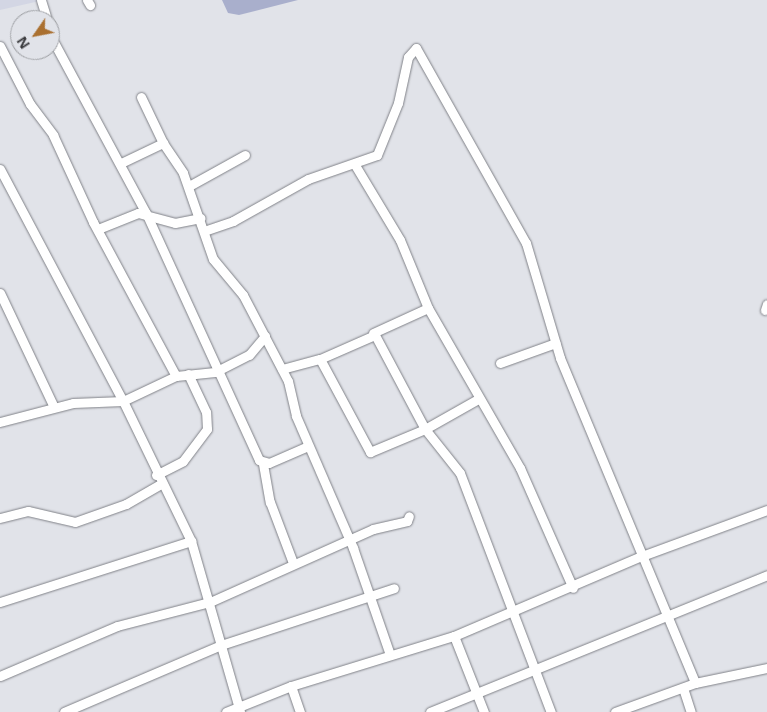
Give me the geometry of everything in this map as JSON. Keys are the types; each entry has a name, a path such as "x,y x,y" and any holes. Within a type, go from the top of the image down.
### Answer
{"street":[{"path":"0,46 30,104 53,135 98,229 176,376"},
{"path":"204,230 233,220 308,179 355,166 380,152 408,57 416,48 526,243 556,343 666,618 695,683"},
{"path":"60,53 121,163 221,370 263,464 270,502 293,563"},
{"path":"141,97 162,143 188,186 201,218 213,259 236,284 282,369 308,446 350,541 390,654"},
{"path":"121,163 162,143"},
{"path":"188,186 245,155"},
{"path":"355,166 400,240 428,308 478,399 520,468 573,588"},
{"path":"0,169 123,400 158,480 191,541 210,602 239,710"},
{"path":"98,229 146,213 175,223 201,218"},
{"path":"0,293 54,407"},
{"path":"282,369 320,359 428,308"},
{"path":"373,333 425,429 460,473 538,672 551,712"},
{"path":"0,422 54,407 123,400 176,376 221,370 250,355 265,336"},
{"path":"500,363 556,343"},
{"path":"320,359 370,452 425,429 478,399"},
{"path":"0,518 28,511 75,522 126,504 183,461 207,429 206,412 188,374"},
{"path":"263,464 308,446"},
{"path":"226,712 239,710 291,686 390,654 454,636 573,588 642,556 767,510"},
{"path":"0,676 117,626 210,602 293,563 350,541 373,529 407,521 409,516"},
{"path":"0,602 191,541"},
{"path":"430,712 479,696 767,575"},
{"path":"64,712 221,645 394,588"},
{"path":"454,636 484,712"},
{"path":"616,712 695,683 767,668"},
{"path":"291,686 300,712"},
{"path":"683,688 691,712"}],"shaded area":[{"path":"0,0 44,0 0,10"}],"water":[{"path":"222,0 298,0 239,15 228,13"}]}
